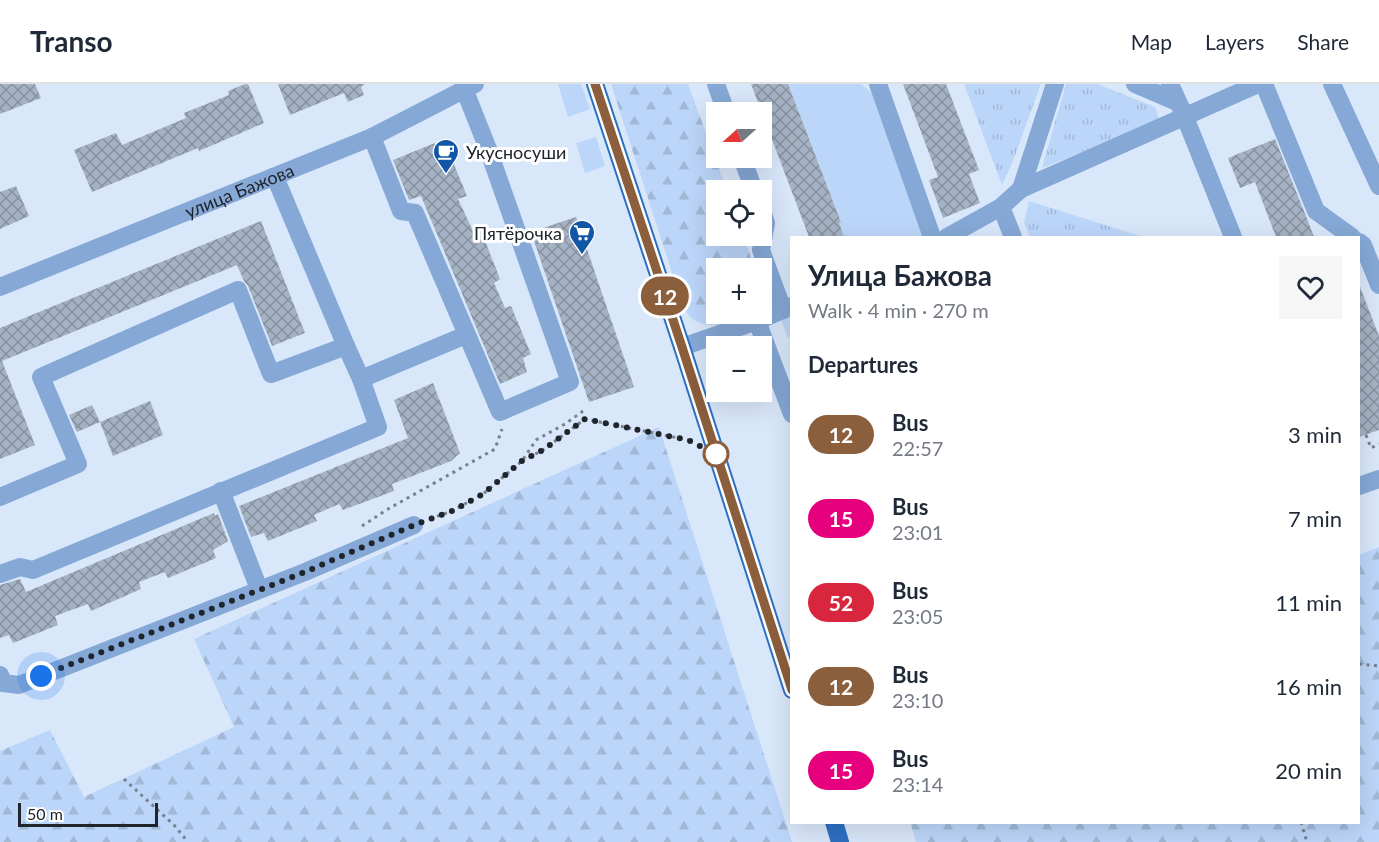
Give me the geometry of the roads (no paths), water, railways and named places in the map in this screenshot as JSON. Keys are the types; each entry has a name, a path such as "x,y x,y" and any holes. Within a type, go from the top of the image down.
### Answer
{"main road":[{"path":"595,84 790,684"},
{"path":"835,824 840,842"}],"street":[{"path":"716,84 722,102"},
{"path":"878,84 932,236"},
{"path":"1021,189 1055,84"},
{"path":"1135,84 1181,109"},
{"path":"1170,84 1233,236"},
{"path":"1332,84 1379,186"},
{"path":"949,236 1001,207 1021,189 1181,109 1258,85 1316,211 1351,236"},
{"path":"372,137 401,211 415,213 500,412 570,382 488,149 470,87"},
{"name":"улица Бажова","path":"0,287 372,137 470,87"},
{"path":"0,574 20,567 33,570 378,427 361,379 273,177"},
{"path":"1001,207 1012,236"},
{"path":"1360,243 1363,245 1379,285"},
{"path":"762,246 761,250 788,308 772,315"},
{"path":"0,497 78,464 41,377 238,290 271,375 346,345"},
{"path":"682,347 748,324"},
{"path":"758,324 790,409"},
{"path":"361,379 466,335"},
{"path":"1360,486 1379,479"},
{"path":"221,491 259,589"},
{"path":"0,675 3,682 20,684 328,563 414,525"}],"place":[{"name":"Укусносуши","path":"446,175"},
{"name":"Пятёрочка","path":"582,256"}]}
